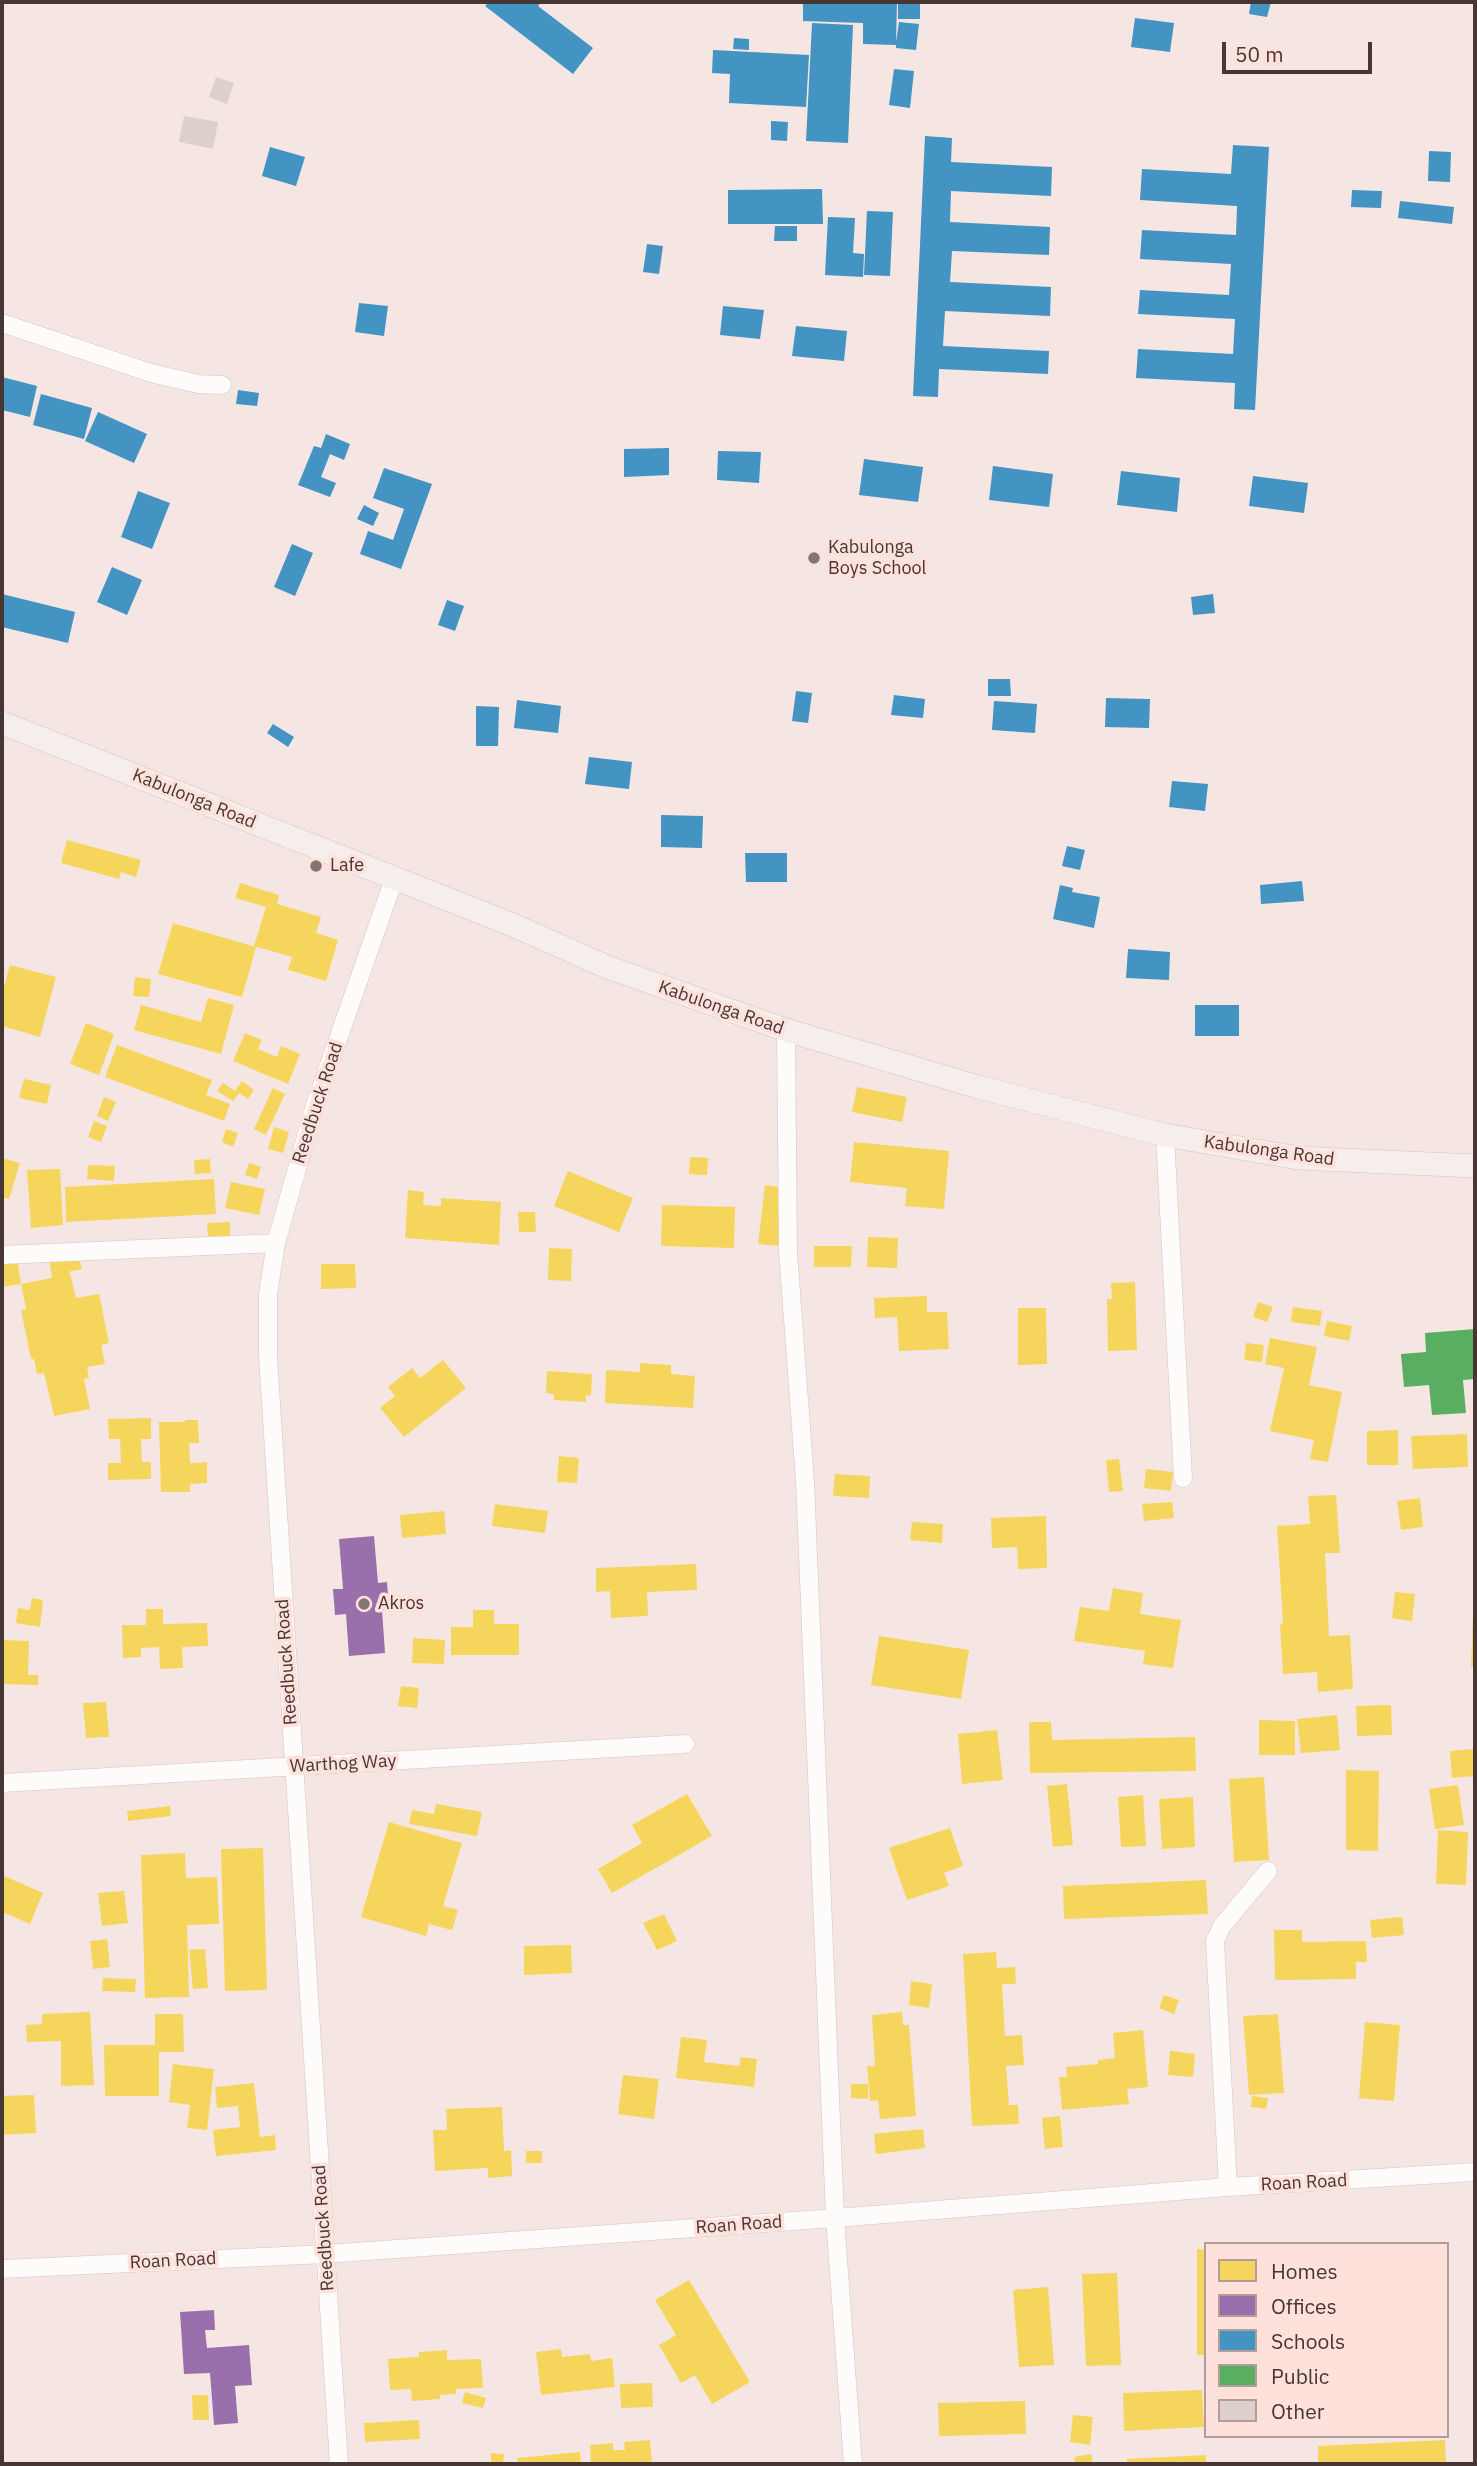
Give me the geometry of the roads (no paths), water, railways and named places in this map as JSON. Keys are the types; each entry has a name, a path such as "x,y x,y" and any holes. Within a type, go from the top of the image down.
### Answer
{"main road":[{"name":"Kabulonga Road","path":"2,723 513,925 607,967 786,1030 978,1087 1165,1135 1298,1158 1475,1166"}],"street":[{"path":"2,323 151,373 198,384 222,384"},
{"name":"Reedbuck Road","path":"340,2464 268,1356 268,1294 276,1243 315,1105 394,879"},
{"path":"786,1030 788,1252 805,1481 835,2218 853,2464"},
{"path":"1165,1135 1183,1478"},
{"path":"2,1255 276,1243"},
{"name":"Warthog Way","path":"2,1783 685,1744"},
{"path":"1228,2187 1215,1941 1222,1926 1268,1871"},
{"name":"Roan Road","path":"2,2269 326,2253 835,2218 1228,2187 1475,2172"}],"place":[{"name":"Kabulonga Boys School","path":"814,558"},
{"name":"Lafe","path":"316,866"},
{"name":"Akros","path":"364,1604"}]}
